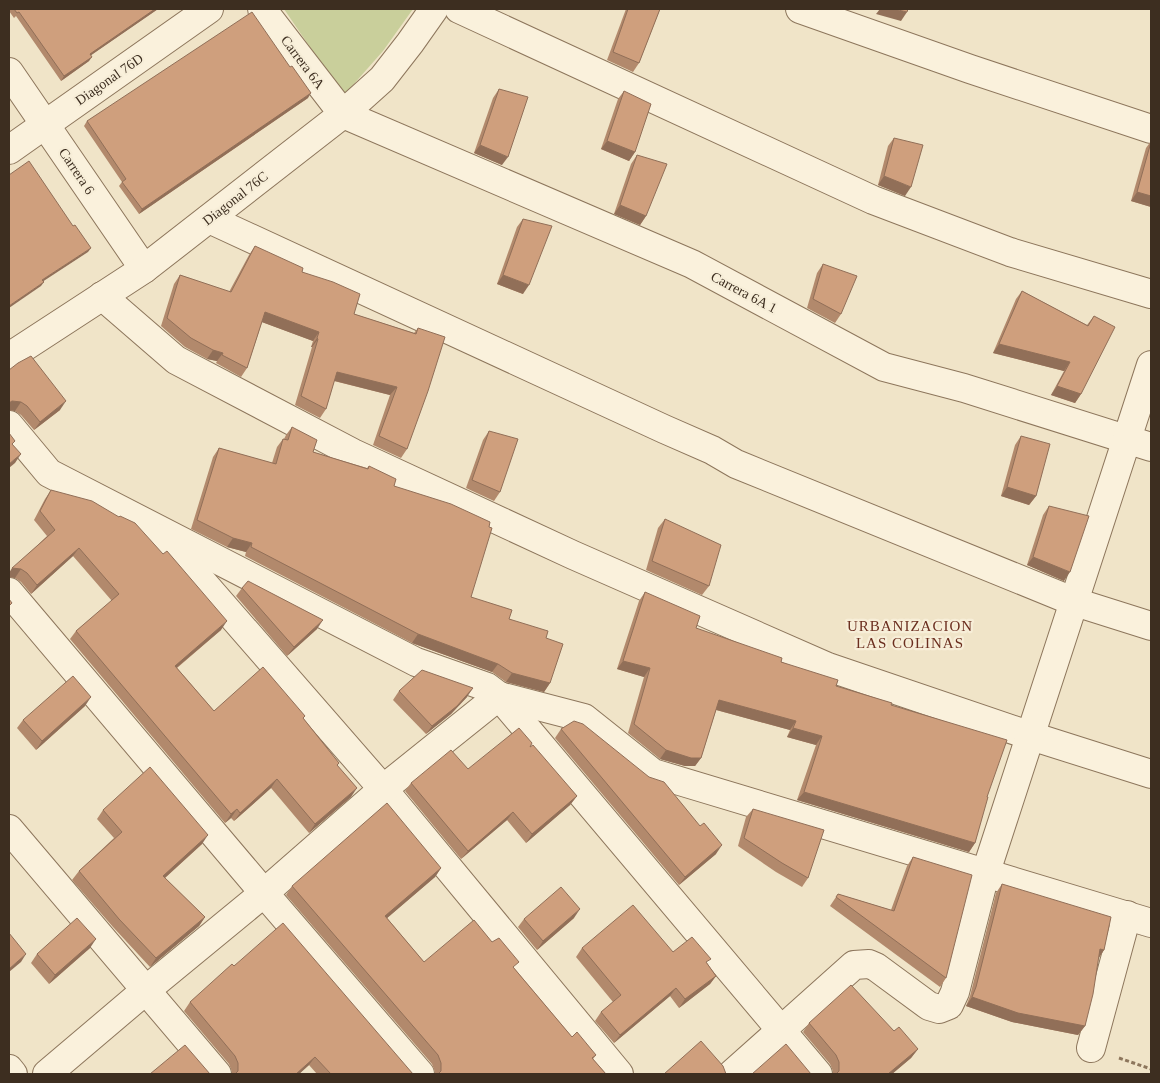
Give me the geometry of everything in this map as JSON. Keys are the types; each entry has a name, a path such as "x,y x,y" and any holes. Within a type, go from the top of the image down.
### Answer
{"street":[{"name":"Diagonal 76D","path":"9,150 210,9"},
{"name":"Carrera 6A","path":"262,9 343,114"},
{"name":"Diagonal 76C","path":"9,357 144,269 343,114 382,79 434,9"},
{"path":"459,9 873,200 1010,252 1151,294"},
{"path":"800,9 970,69 1151,129"},
{"name":"Carrera 6","path":"9,72 144,269"},
{"name":"Carrera 6A 1","path":"343,114 692,264 884,367 964,388 1139,444"},
{"path":"209,219 712,450 736,464 1075,602 1151,626"},
{"path":"102,296 176,360 353,452 573,555 828,667 1031,736 1151,774"},
{"path":"732,1074 852,966 861,963 876,967 929,1006 939,1009 949,1004 955,992 986,872 1075,602 1139,444 1151,365"},
{"path":"9,425 48,473 416,662 487,687 499,696 818,1074"},
{"path":"153,526 383,789 619,1074"},
{"path":"9,592 420,1074"},
{"path":"47,1074 264,893 383,789 499,696"},
{"path":"499,696 584,718 653,773 1139,919 1091,1048"},
{"path":"9,829 217,1074"},
{"path":"9,1069 13,1074"}],"green space":[{"path":"284,9 413,9 383,51 345,94 333,81"}],"building":[{"path":"14,9 155,9 90,54 92,57 64,76 19,12 17,13"},
{"path":"628,9 660,9 639,63 613,52"},
{"path":"894,9 908,9 907,12"},
{"path":"252,12 290,67 292,66 311,93 142,209 122,182 126,179 87,121"},
{"path":"499,89 528,97 508,157 480,145"},
{"path":"624,91 651,104 635,152 607,141"},
{"path":"894,138 923,145 911,187 884,176"},
{"path":"1151,142 1151,196 1137,192"},
{"path":"637,155 667,164 646,216 620,205"},
{"path":"29,161 73,226 75,225 91,248 42,280 44,282 9,306 9,175"},
{"path":"523,219 552,226 529,285 503,275"},
{"path":"255,246 303,268 302,272 333,282 360,294 354,314 416,334 418,328 445,337 407,449 379,436 397,387 337,372 326,409 301,396 319,332 265,312 247,368 222,355 223,353 213,350 191,338 167,318 180,275 231,292"},
{"path":"823,264 857,276 841,314 813,299"},
{"path":"1022,291 1088,326 1094,316 1115,327 1081,394 1057,386 1070,362 999,344"},
{"path":"31,356 66,401 40,422 27,406 21,402 12,401 9,403 9,370"},
{"path":"292,427 317,440 313,452 368,469 369,466 396,479 394,486 451,504 490,522 489,527 492,528 471,597 512,610 509,619 548,631 546,638 563,644 550,683 512,673 498,664 418,634 251,547 252,543 233,538 197,520 219,448 276,464 283,439 288,440"},
{"path":"489,431 518,439 500,492 472,480"},
{"path":"9,433 15,441 12,444 21,454 9,464"},
{"path":"1021,436 1050,444 1036,496 1007,487"},
{"path":"51,490 92,501 119,517 135,523 163,554 167,551 227,621 175,666 214,711 263,667 305,716 303,718 339,763 337,765 357,788 315,824 277,779 240,813 237,809 231,814 76,631 119,594 79,548 37,585 27,573 21,569 12,568 55,530 40,511"},
{"path":"1049,506 1089,516 1070,572 1033,557"},
{"path":"665,519 721,545 709,586 652,561"},
{"path":"248,581 323,620 294,647 242,588"},
{"path":"645,592 700,616 696,628 782,658 781,662 838,680 836,686 892,703 891,705 1007,740 987,797 975,843 804,792 822,736 793,728 796,721 719,700 701,758 691,758 666,750 634,724 650,668 623,661"},
{"path":"422,670 473,688 457,706 432,726 399,691"},
{"path":"73,676 91,697 42,741 23,720"},
{"path":"574,721 583,724 649,777 664,782 700,826 704,823 722,845 685,877 561,729"},
{"path":"519,728 532,743 530,747 533,745 577,796 532,834 513,812 468,851 411,783 451,750 468,769"},
{"path":"150,767 208,835 163,876 205,917 156,958 119,919 79,871 122,832 103,810"},
{"path":"387,803 441,868 385,916 424,962 474,920 492,942 499,938 519,962 513,967 572,1037 577,1032 596,1055 592,1058 606,1074 438,1074 441,1071 441,1063 438,1055 292,886"},
{"path":"753,809 824,830 808,878 744,838"},
{"path":"913,857 972,875 946,978 836,897 838,894 894,911"},
{"path":"1002,884 1111,917 1104,950 1100,949 1093,994 1085,1026 1018,1013 972,997"},
{"path":"561,887 580,909 543,941 524,919"},
{"path":"633,905 673,952 692,937 711,959 706,962 716,976 685,999 676,988 620,1035 601,1012 621,995 582,948"},
{"path":"77,918 96,939 55,975 37,954"},
{"path":"283,923 413,1074 331,1074 315,1057 296,1074 235,1074 238,1071 238,1063 235,1056 190,1002 232,964 234,966"},
{"path":"9,933 26,954 9,969"},
{"path":"851,985 894,1031 899,1027 918,1049 888,1074 836,1074 839,1071 839,1062 836,1055 809,1023"},
{"path":"701,1041 723,1066 726,1074 664,1074"},
{"path":"786,1044 811,1074 752,1074"},
{"path":"185,1045 210,1074 150,1074"}],"district":[{"name":"URBANIZACION LAS COLINAS","path":"910,634"}]}
